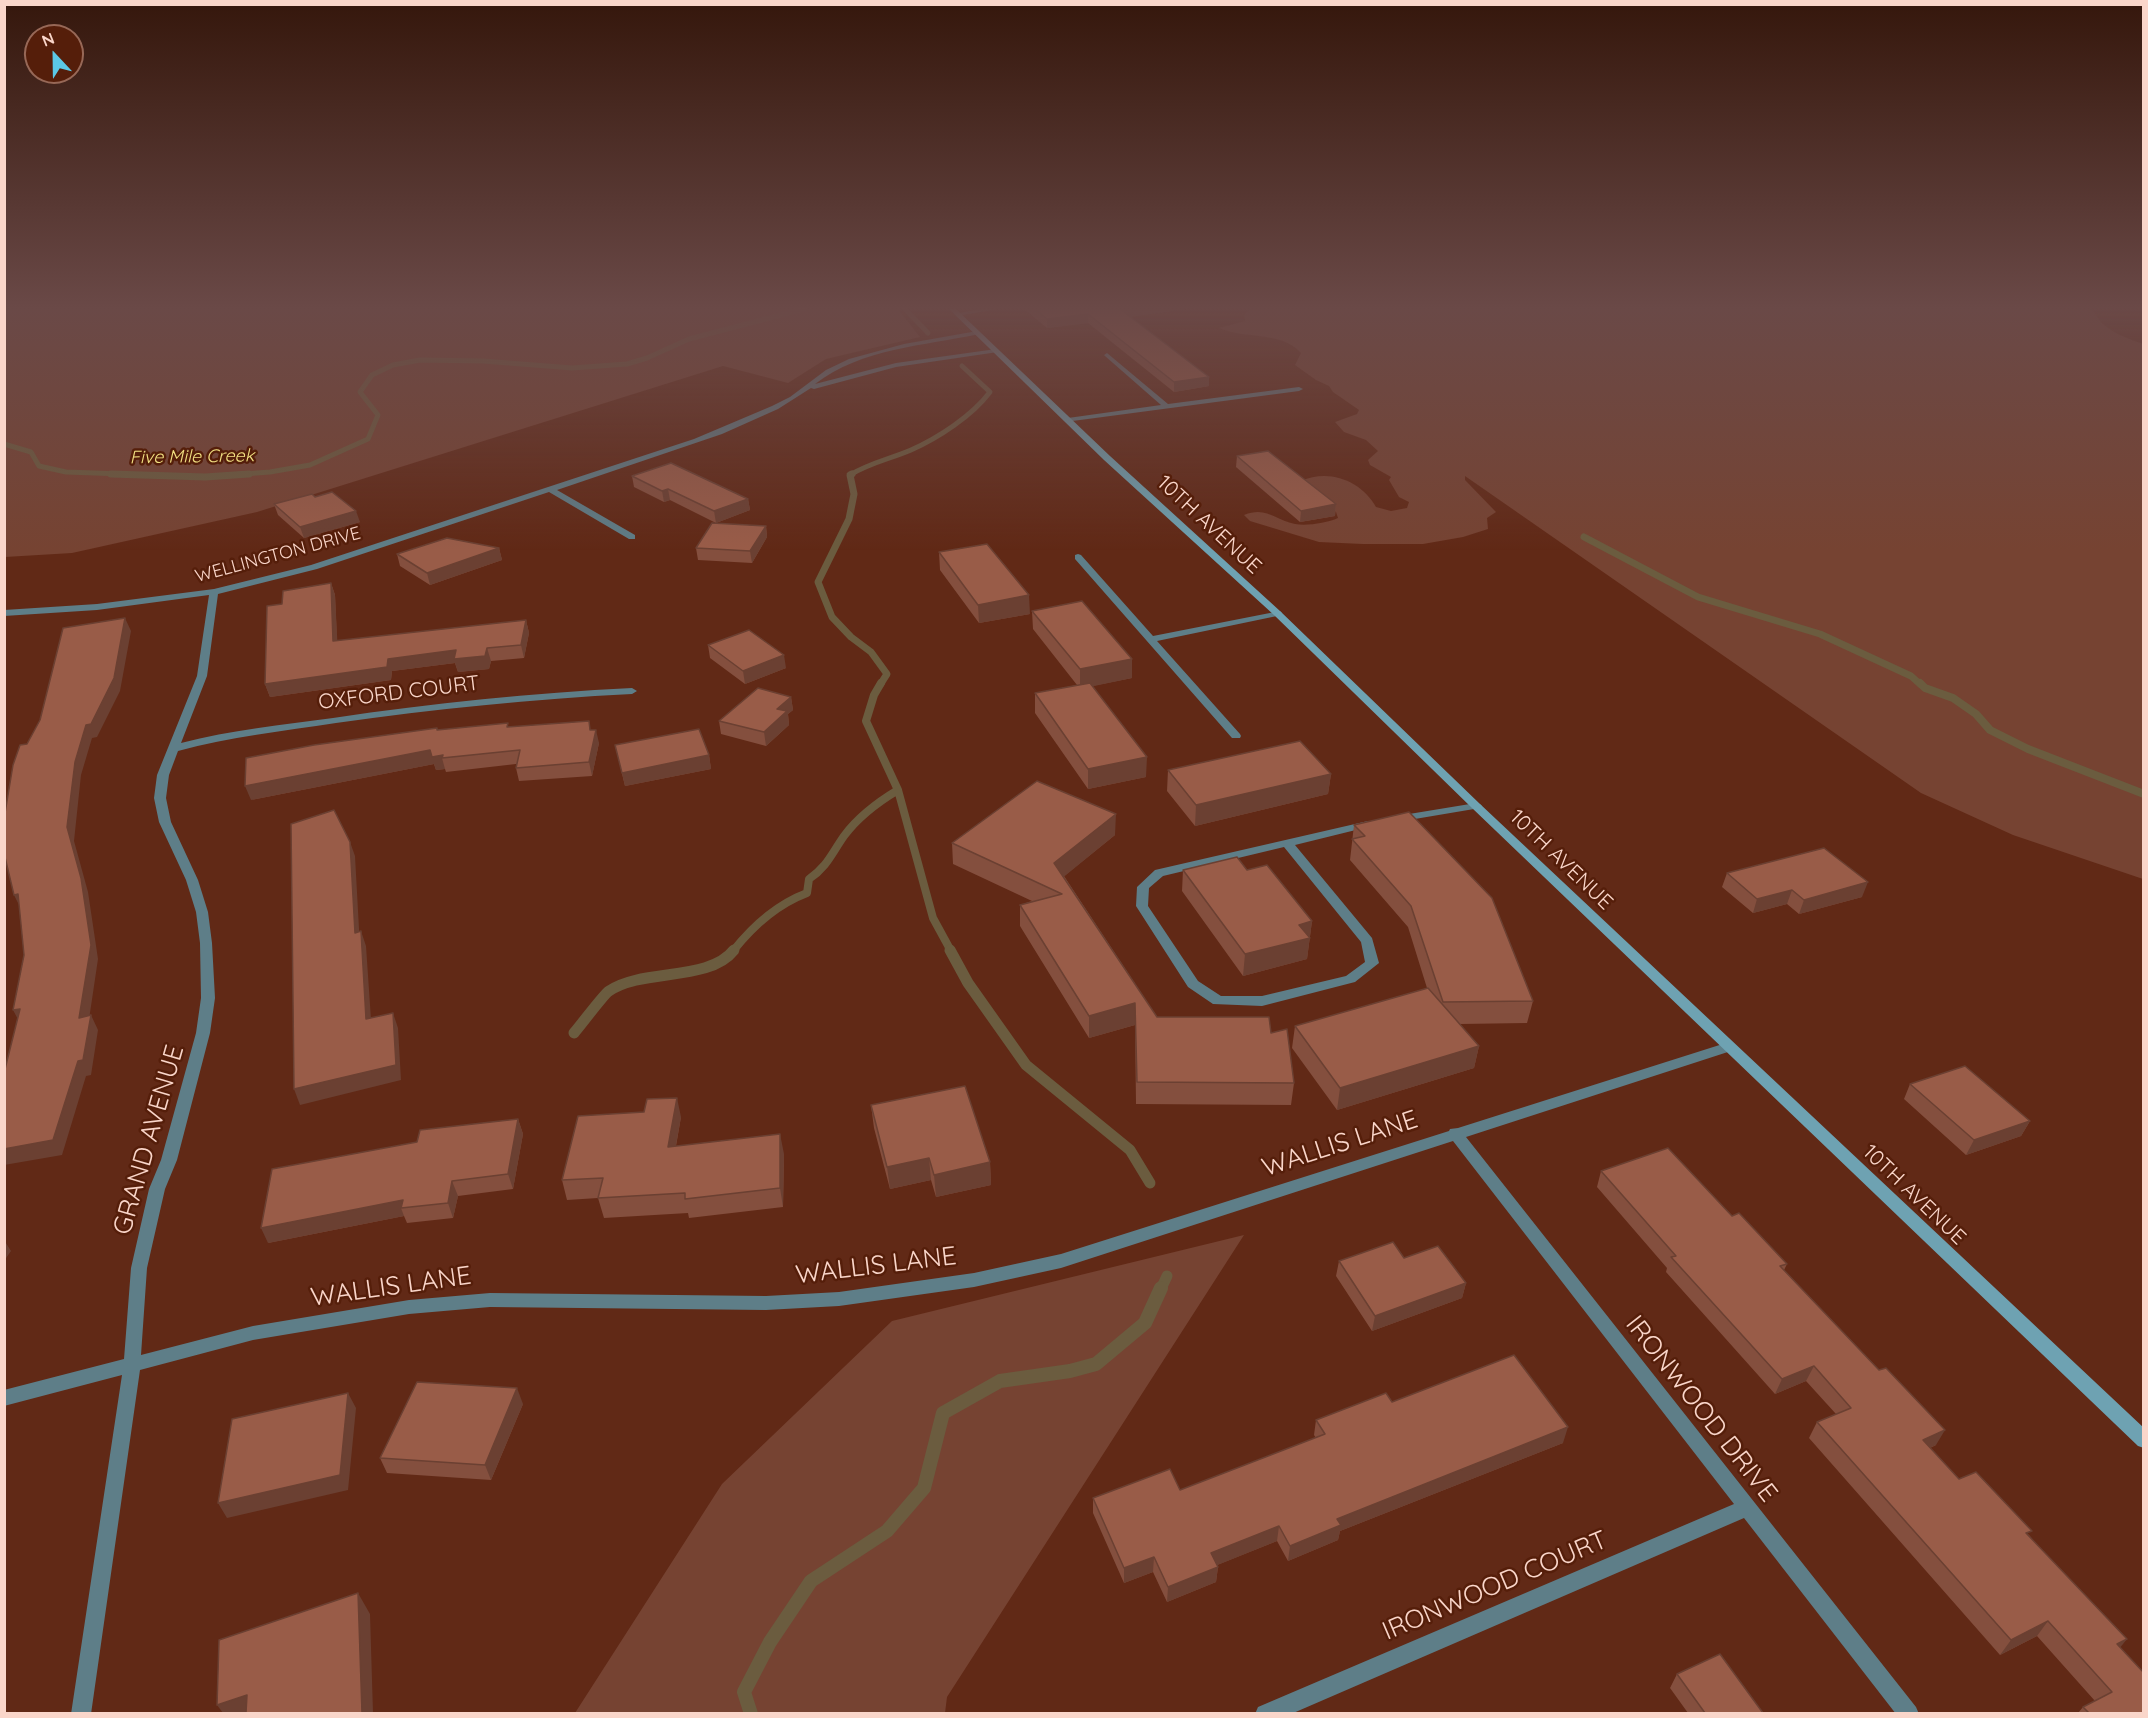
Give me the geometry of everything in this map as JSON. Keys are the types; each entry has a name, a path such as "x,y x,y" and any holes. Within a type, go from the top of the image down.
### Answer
{"street":[{"name":"WELLINGTON DRIVE","path":"4,613 97,607 214,592 314,567 551,490 741,424 788,402 807,389"},
{"name":"10TH AVENUE","path":"1036,389 1277,614 2144,1440"},
{"path":"1146,389 1167,407"},
{"path":"1068,420 1298,389"},
{"path":"551,490 632,537"},
{"path":"1078,557 1236,736"},
{"name":"GRAND AVENUE","path":"81,1713 132,1366 139,1268 157,1189 169,1160 203,1033 208,998 206,943 202,912 192,880 165,822 160,798 163,775 202,676 214,592"},
{"path":"1151,639 1277,614"},
{"name":"OXFORD COURT","path":"172,749 239,734 385,713 585,693 632,691"},
{"path":"1287,843 1367,941 1372,963 1350,979 1262,1001 1218,1001 1193,984 1142,906 1143,887 1159,873 1343,828 1476,806"},
{"name":"WALLIS LANE","path":"4,1398 254,1334 409,1307 490,1300 766,1303 839,1299 974,1280 1061,1261 1729,1047"},
{"name":"IRONWOOD DRIVE","path":"1455,1133 1746,1508 1909,1713"},
{"name":"IRONWOOD COURT","path":"1265,1713 1746,1508"}],"shaded area":[{"path":"5,389 649,389 257,512 72,553 5,557"},
{"path":"1331,389 2143,389 2143,879 2013,835 1921,793 1465,476 1465,480 1496,512 1487,518 1488,529 1463,537 1423,544 1319,542 1250,521 1244,515 1259,512 1300,525 1317,524 1338,518 1336,512 1301,481 1323,476 1344,479 1354,484 1370,498 1376,507 1391,511 1407,508 1409,502 1399,497 1389,480 1391,477 1370,465 1368,460 1378,451 1366,440 1344,432 1335,422 1357,414 1359,410"},
{"path":"1244,1235 947,1697 945,1713 575,1713 722,1484 892,1321"}],"building":[{"path":"1268,451 1336,504 1301,511 1237,456"},
{"path":"671,463 748,499 714,511 668,489 662,491 632,476"},
{"path":"332,492 356,511 300,527 274,504 312,494 315,497"},
{"path":"712,523 766,526 750,551 696,548"},
{"path":"447,538 499,548 427,573 397,554"},
{"path":"987,544 1029,595 978,605 939,552"},
{"path":"331,583 333,641 526,620 521,645 487,648 485,656 454,659 456,650 388,659 387,667 265,684 267,606 282,604 283,591"},
{"path":"1082,601 1132,659 1080,669 1032,611"},
{"path":"125,618 114,678 91,724 86,725 75,762 67,827 81,878 91,945 79,1018 91,1015 83,1060 78,1061 53,1140 4,1149 4,1073 20,1009 13,1010 24,955 18,894 14,895 4,853 4,819 13,765 20,745 27,744 40,720 63,628"},
{"path":"749,630 784,655 743,671 708,645"},
{"path":"1090,683 1147,757 1088,769 1035,693"},
{"path":"758,688 791,697 777,709 787,711 764,732 719,721"},
{"path":"589,721 590,730 596,730 589,762 516,768 520,750 442,758 443,755 432,757 430,750 245,786 246,758 314,745 437,728 437,730 508,723 507,727"},
{"path":"699,729 709,755 622,773 615,745"},
{"path":"1300,741 1331,774 1196,805 1168,770"},
{"path":"1037,781 1116,814 1054,863 1157,1017 1269,1017 1271,1033 1287,1029 1294,1083 1137,1082 1135,1003 1089,1016 1020,905 1062,894 952,843"},
{"path":"334,810 350,842 355,933 361,931 366,1019 393,1013 396,1065 294,1089 291,824"},
{"path":"1409,812 1492,898 1533,1001 1443,1002 1411,906 1352,839 1365,836 1354,825"},
{"path":"1824,848 1868,882 1804,900 1792,890 1757,899 1727,873"},
{"path":"1237,857 1247,870 1267,865 1312,921 1299,925 1310,938 1245,954 1183,870"},
{"path":"1428,988 1479,1046 1340,1088 1295,1026"},
{"path":"1965,1066 2030,1121 1974,1140 1910,1084"},
{"path":"965,1086 990,1162 934,1175 929,1158 887,1167 871,1105"},
{"path":"677,1098 668,1147 780,1134 780,1188 685,1199 685,1193 598,1198 603,1178 562,1180 578,1116 644,1112 647,1099"},
{"path":"518,1119 508,1174 452,1181 448,1203 401,1208 403,1200 261,1228 272,1169 417,1142 420,1130"},
{"path":"1668,1148 1732,1216 1739,1213 1787,1264 1780,1266 1879,1370 1886,1368 1945,1430 1923,1440 1959,1479 1976,1472 2032,1531 2026,1533 2127,1639 2117,1644 2144,1673 2144,1713 2089,1713 2083,1707 2112,1692 2048,1621 2011,1640 1817,1422 1851,1408 1814,1366 1782,1379 1671,1257 1676,1256 1601,1171"},
{"path":"1393,1242 1404,1258 1438,1246 1466,1283 1375,1316 1339,1261"},
{"path":"1514,1355 1568,1427 1337,1519 1341,1525 1290,1546 1279,1526 1211,1553 1218,1567 1168,1587 1154,1557 1124,1568 1093,1498 1170,1469 1180,1490 1325,1434 1316,1420 1386,1393 1392,1402"},
{"path":"417,1382 517,1388 485,1465 380,1458"},
{"path":"348,1393 340,1475 218,1503 232,1419"},
{"path":"358,1593 362,1713 246,1713 247,1695 217,1705 219,1640"},
{"path":"1720,1654 1763,1713 1705,1713 1677,1674"}],"waterway":[{"name":"Five Mile Creek","path":"230,475 270,472 310,465 368,439 378,415 360,392 362,389"},
{"path":"850,475 921,445 943,433 974,410 990,392 987,389"},
{"name":"Five Mile Creek","path":"4,444 31,452 39,466 66,472 152,475"},
{"name":"Five Mile Creek","path":"111,474 205,477 249,474"},
{"path":"850,475 854,494 849,519 818,582 832,617 851,637 871,652 887,674 880,685"},
{"path":"1584,537 1698,597 1820,634 1911,676 1921,685"},
{"path":"881,683 874,695 866,721 898,790"},
{"path":"1920,683 1925,688 1953,698 1976,714 1990,730 2028,749 2144,794"},
{"path":"733,951 766,917 786,903 807,893 809,879 825,865 856,822 898,790"},
{"path":"898,790 933,918 951,951"},
{"path":"950,950 968,983 1026,1065 1130,1150 1150,1183"},
{"path":"574,1033 609,991 639,979 709,967 723,960 733,951"},
{"path":"1161,1289 1167,1276"},
{"path":"751,1714 744,1692 770,1642 811,1581 887,1531 924,1488 943,1413 1000,1381 1070,1371 1096,1364 1145,1323 1161,1288"}]}
